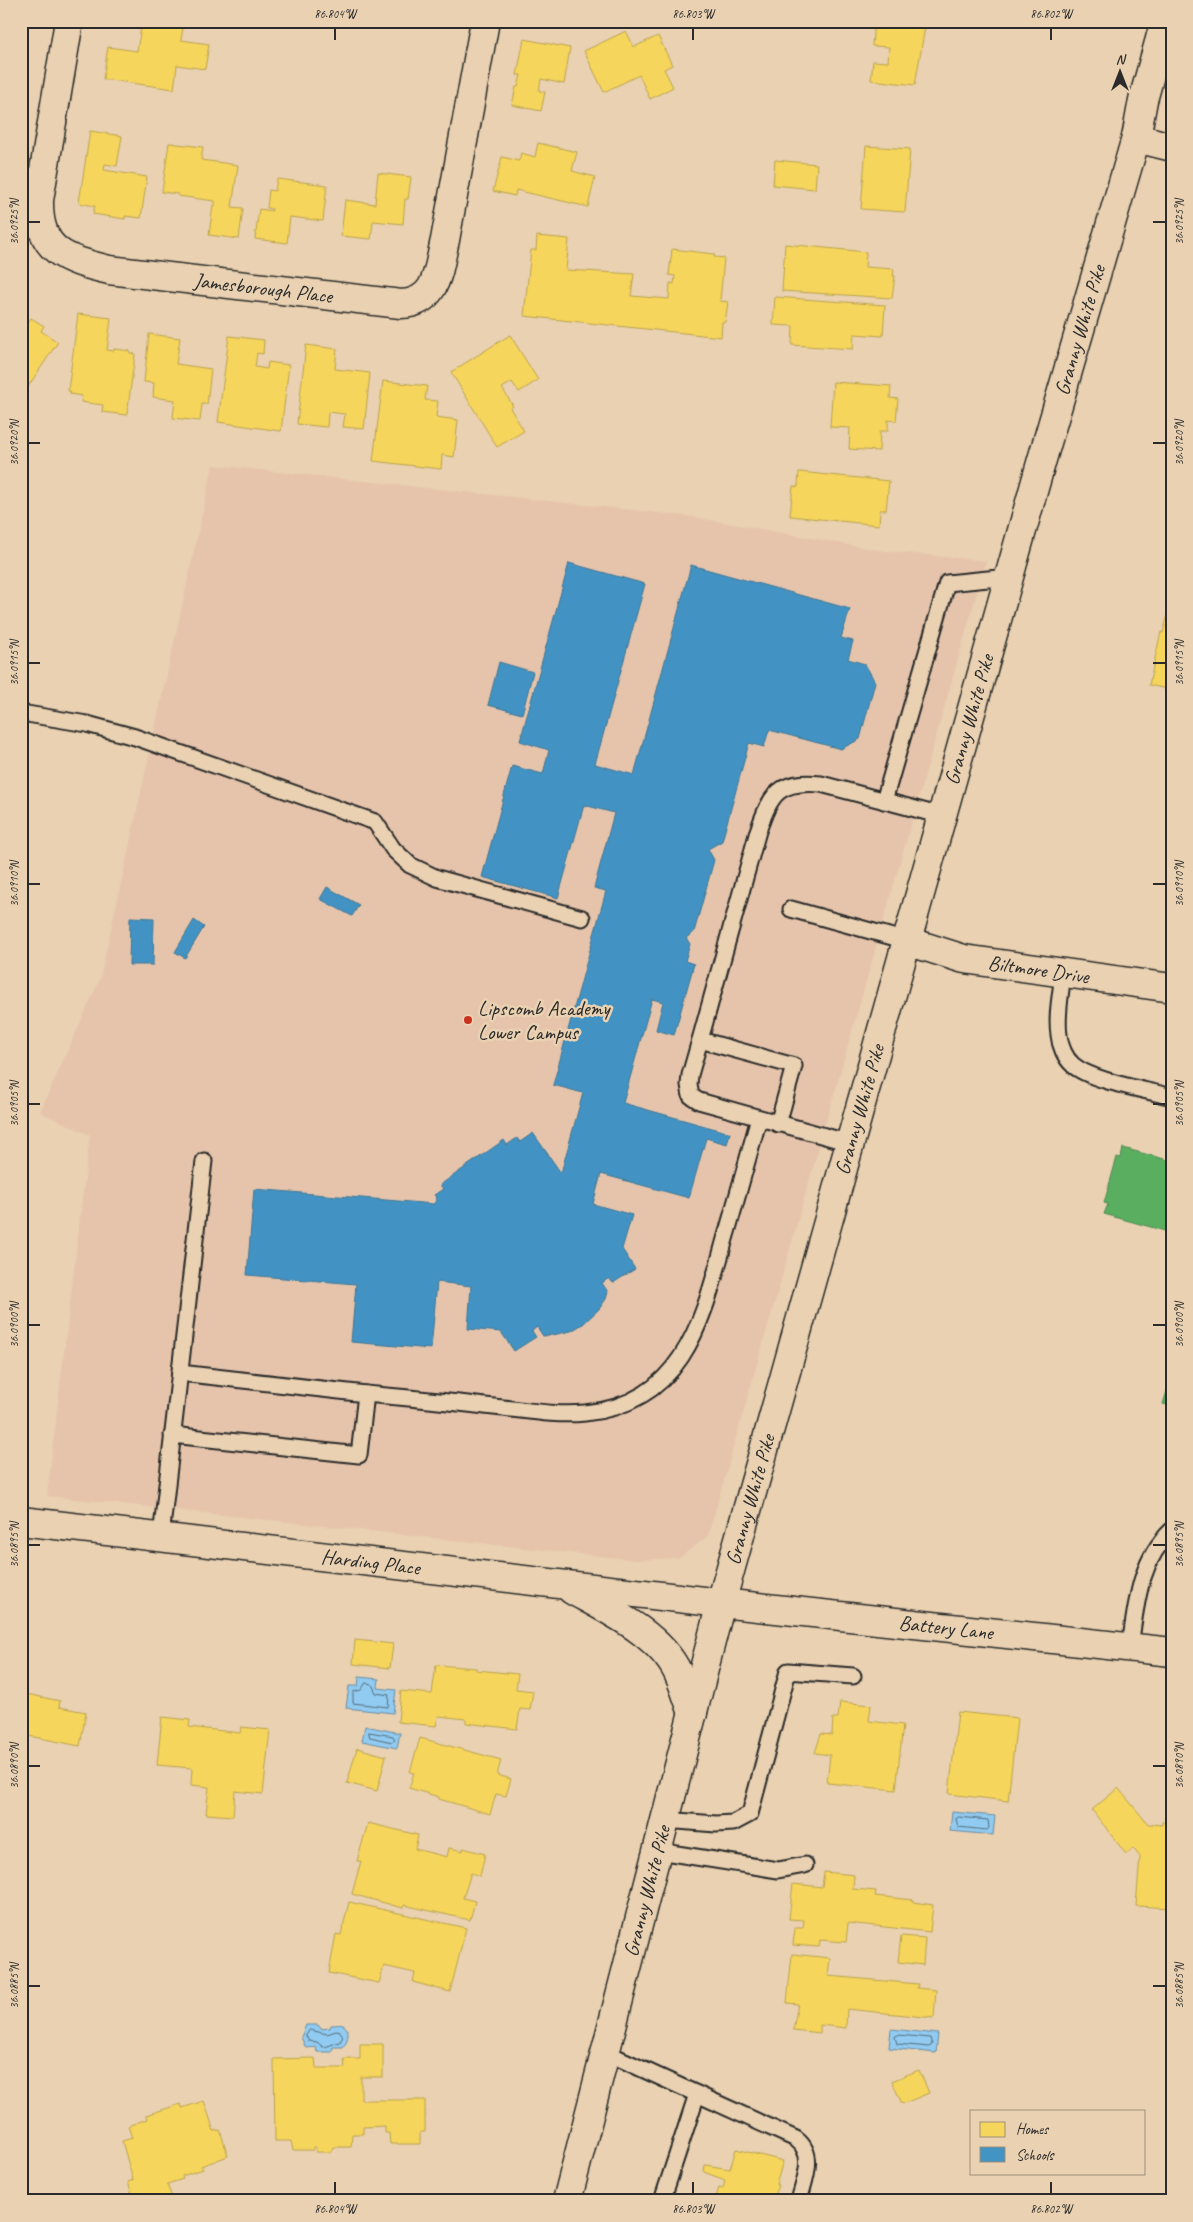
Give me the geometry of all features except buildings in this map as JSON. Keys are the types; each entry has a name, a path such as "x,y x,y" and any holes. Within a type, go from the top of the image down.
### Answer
{"main road":[{"name":"Jamesborough Place","path":"69,21 39,200 42,230 58,252 70,260 109,270 409,304 424,298 429,292 437,274 486,21"},
{"name":"Granny White Pike","path":"567,2201 721,1603 1008,577 1136,138 1165,21"},
{"path":"1136,138 1172,147"},
{"name":"Biltmore Drive","path":"907,941 964,959 1172,988"},
{"name":"Harding Place","path":"21,1521 721,1603"},
{"path":"560,1583 624,1618 661,1648 678,1671 693,1713"},
{"name":"Battery Lane","path":"721,1603 1172,1652"}],"lane":[{"path":"884,801 947,583 1008,577"},
{"path":"21,712 54,717 128,735 375,822 392,849 410,865 419,870 437,878 582,918"},
{"path":"850,1143 707,1104 691,1096 688,1085 690,1075 758,830 768,802 775,794 785,787 807,783 821,784 942,816"},
{"path":"790,909 907,941"},
{"path":"1063,973 1058,1020 1059,1036 1064,1052 1073,1066 1087,1074 1172,1097"},
{"path":"700,1040 794,1066 778,1124"},
{"path":"180,1373 566,1414 586,1413 620,1405 654,1385 676,1364 700,1324 759,1118"},
{"path":"161,1537 204,1161"},
{"path":"172,1435 358,1455 366,1394"},
{"path":"1130,1647 1136,1601 1142,1578 1155,1549 1172,1530"},
{"path":"665,1820 716,1824 733,1823 750,1814 788,1671 853,1676"},
{"path":"658,1851 778,1870 804,1864"},
{"path":"605,2052 796,2139 803,2144 808,2154 808,2166 799,2201"},
{"path":"662,2201 698,2094"}],"shaded area":[{"name":"Lipscomb Academy Lower Campus","path":"213,465 687,516 877,550 986,561 708,1536 679,1558 636,1560 47,1496 90,1135 40,1112 100,979"}],"water":[{"path":"359,1677 379,1679 378,1688 396,1690 393,1713 346,1708 349,1686 358,1686"},
{"path":"365,1726 400,1733 397,1748 362,1741"},
{"path":"952,1812 995,1816 993,1835 950,1831"},
{"path":"306,2025 318,2025 321,2029 330,2028 331,2025 343,2025 348,2033 347,2039 343,2047 333,2047 332,2052 317,2052 316,2047 306,2048 301,2037"},
{"path":"891,2029 938,2034 936,2053 889,2048"}],"place":[{"name":"Lipscomb Academy Lower Campus","path":"468,1020"}]}
